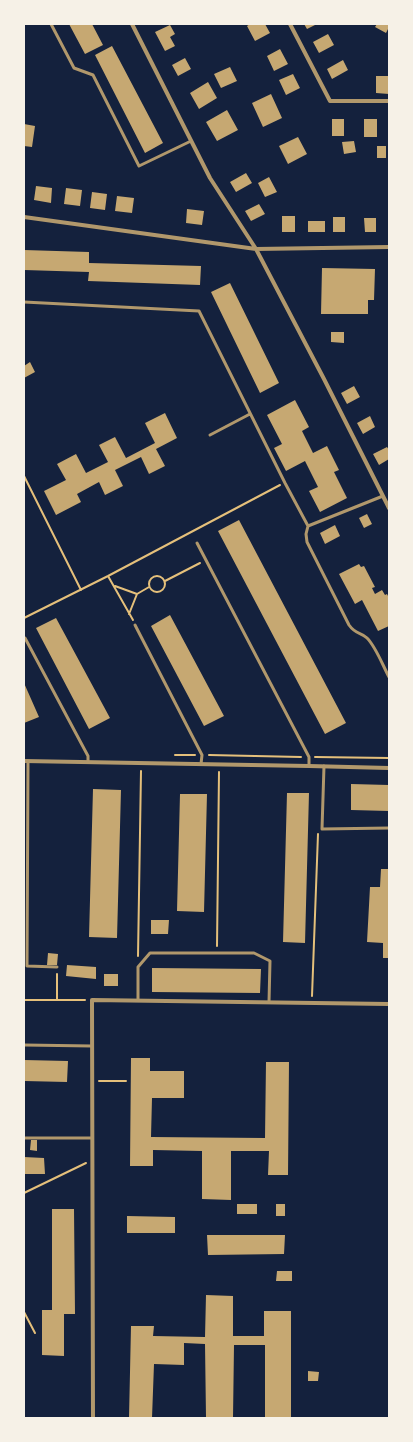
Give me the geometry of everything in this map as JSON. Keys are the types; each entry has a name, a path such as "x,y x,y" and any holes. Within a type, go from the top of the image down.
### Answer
{"street":[{"path":"132,24 210,178 256,249 389,508"},
{"path":"290,24 330,101 389,101"},
{"path":"24,217 256,249 389,247"},
{"path":"26,761 389,768"},
{"path":"93,1418 92,1000 389,1004"}],"lane":[{"path":"52,24 74,68 93,75 139,166 191,141"},
{"path":"24,302 199,311 284,483 308,526 306,534 307,542 349,625 354,632 366,637 389,677"},
{"path":"210,435 250,414"},
{"path":"308,526 383,496"},
{"path":"197,543 309,757 309,766"},
{"path":"135,625 202,755 201,764"},
{"path":"25,638 88,756 88,762"},
{"path":"26,761 27,966 57,967"},
{"path":"324,766 322,829 389,828"},
{"path":"138,1000 138,966 150,953 254,953 270,961 269,1002"},
{"path":"24,1045 92,1046"},
{"path":"24,1138 92,1138"}],"path":[{"path":"24,476 80,590"},
{"path":"24,618 108,576 284,483"},
{"path":"165,581 206,560"},
{"path":"108,576 135,625"},
{"path":"153,576 159,576 165,581 165,586 162,591 154,592 149,588 148,583 153,576"},
{"path":"114,586 137,594"},
{"path":"129,614 137,594 149,588"},
{"path":"309,757 389,758"},
{"path":"138,966 141,770"},
{"path":"217,953 219,771"},
{"path":"312,1003 318,828"},
{"path":"57,967 57,1000"},
{"path":"24,1000 92,1000"},
{"path":"92,1082 126,1081"},
{"path":"24,1193 92,1160"},
{"path":"24,1312 35,1333"}],"building":[{"path":"69,24 92,24 103,45 85,54"},
{"path":"250,24 265,24 270,33 255,41 247,26"},
{"path":"304,24 317,24 307,29"},
{"path":"377,24 389,24 386,33 375,27"},
{"path":"170,25 175,34 170,37 175,46 165,51 155,32"},
{"path":"328,34 334,45 319,53 313,42"},
{"path":"112,46 163,143 145,153 95,55"},
{"path":"280,49 288,64 274,71 267,56"},
{"path":"185,58 191,69 178,76 172,65"},
{"path":"343,60 348,70 332,79 327,69"},
{"path":"230,67 237,81 221,88 214,74"},
{"path":"293,74 300,88 286,95 279,80"},
{"path":"376,76 389,76 389,94 376,93"},
{"path":"208,82 217,98 199,109 190,93"},
{"path":"271,94 282,118 263,127 252,103"},
{"path":"227,110 238,130 217,141 206,122"},
{"path":"332,119 344,119 344,136 332,136"},
{"path":"364,119 377,119 377,137 364,137"},
{"path":"24,124 35,126 32,147 24,146"},
{"path":"298,137 307,154 288,164 279,146"},
{"path":"354,141 356,152 344,154 342,142"},
{"path":"377,146 386,146 386,158 377,158"},
{"path":"246,173 252,183 236,192 230,182"},
{"path":"269,177 277,192 265,197 258,183"},
{"path":"36,186 52,188 51,203 34,200"},
{"path":"66,188 82,190 80,206 64,204"},
{"path":"92,192 107,194 105,210 90,208"},
{"path":"117,196 134,198 132,213 115,211"},
{"path":"259,204 265,214 251,221 245,211"},
{"path":"187,209 204,211 202,225 186,223"},
{"path":"282,216 295,216 295,232 282,232"},
{"path":"333,217 345,217 345,232 333,232"},
{"path":"364,218 376,218 376,232 365,232"},
{"path":"308,221 325,221 325,232 308,232"},
{"path":"24,250 89,252 89,263 201,266 200,285 88,281 89,272 24,270"},
{"path":"322,268 375,269 374,300 368,300 368,314 321,314"},
{"path":"230,283 279,383 260,393 211,292"},
{"path":"331,332 344,332 344,343 331,342"},
{"path":"30,362 35,372 24,378 24,366"},
{"path":"354,386 360,397 347,404 341,393"},
{"path":"295,400 309,427 302,431 313,453 327,446 339,470 334,472 347,498 320,512 309,491 318,487 305,461 286,471 274,448 282,444 267,415"},
{"path":"165,413 177,438 156,449 165,466 149,474 141,457 115,470 123,486 105,495 99,482 77,494 81,502 56,515 44,491 66,480 57,464 76,454 86,473 108,462 99,445 115,437 126,458 155,443 145,423"},
{"path":"370,416 375,427 363,434 357,423"},
{"path":"387,447 389,450 389,459 379,465 373,454"},
{"path":"367,514 372,524 364,528 359,518"},
{"path":"239,520 346,723 325,734 218,531"},
{"path":"335,525 340,536 325,544 320,533"},
{"path":"359,564 361,567 364,566 375,587 372,588 375,594 382,590 389,598 389,626 378,631 362,600 355,604 339,574"},
{"path":"170,615 224,716 204,726 151,626"},
{"path":"56,618 110,718 89,729 36,628"},
{"path":"24,683 39,717 24,723"},
{"path":"351,784 389,785 389,811 351,810"},
{"path":"93,789 121,790 117,938 89,937"},
{"path":"287,793 309,793 305,943 283,942"},
{"path":"180,794 207,794 204,912 177,911"},
{"path":"381,869 389,869 389,958 383,958 383,943 367,942 370,887 380,887"},
{"path":"151,920 169,920 168,934 151,934"},
{"path":"48,953 58,954 57,965 47,965"},
{"path":"67,965 96,967 96,979 66,976"},
{"path":"152,968 261,969 260,993 152,992"},
{"path":"104,974 118,974 118,986 104,986"},
{"path":"131,1058 150,1058 150,1071 184,1071 184,1098 152,1098 151,1137 265,1138 266,1062 289,1062 288,1175 268,1175 269,1151 231,1151 231,1200 202,1199 202,1151 153,1150 153,1166 130,1166"},
{"path":"24,1060 68,1061 67,1082 24,1081"},
{"path":"31,1140 37,1140 37,1151 30,1150"},
{"path":"24,1157 44,1158 45,1174 24,1174"},
{"path":"237,1204 257,1204 257,1214 237,1214"},
{"path":"276,1204 285,1204 285,1216 276,1216"},
{"path":"52,1209 74,1209 75,1314 64,1314 64,1356 42,1355 42,1310 52,1310"},
{"path":"127,1216 175,1217 175,1233 127,1233"},
{"path":"207,1235 285,1235 284,1254 208,1255"},
{"path":"277,1271 292,1271 292,1281 276,1281"},
{"path":"206,1295 233,1296 233,1336 264,1336 264,1311 291,1311 291,1418 265,1418 265,1345 234,1345 233,1418 206,1418 205,1344 184,1343 184,1365 154,1364 152,1418 129,1418 131,1326 154,1326 153,1336 205,1337"},
{"path":"308,1371 319,1372 318,1381 308,1381"}]}
